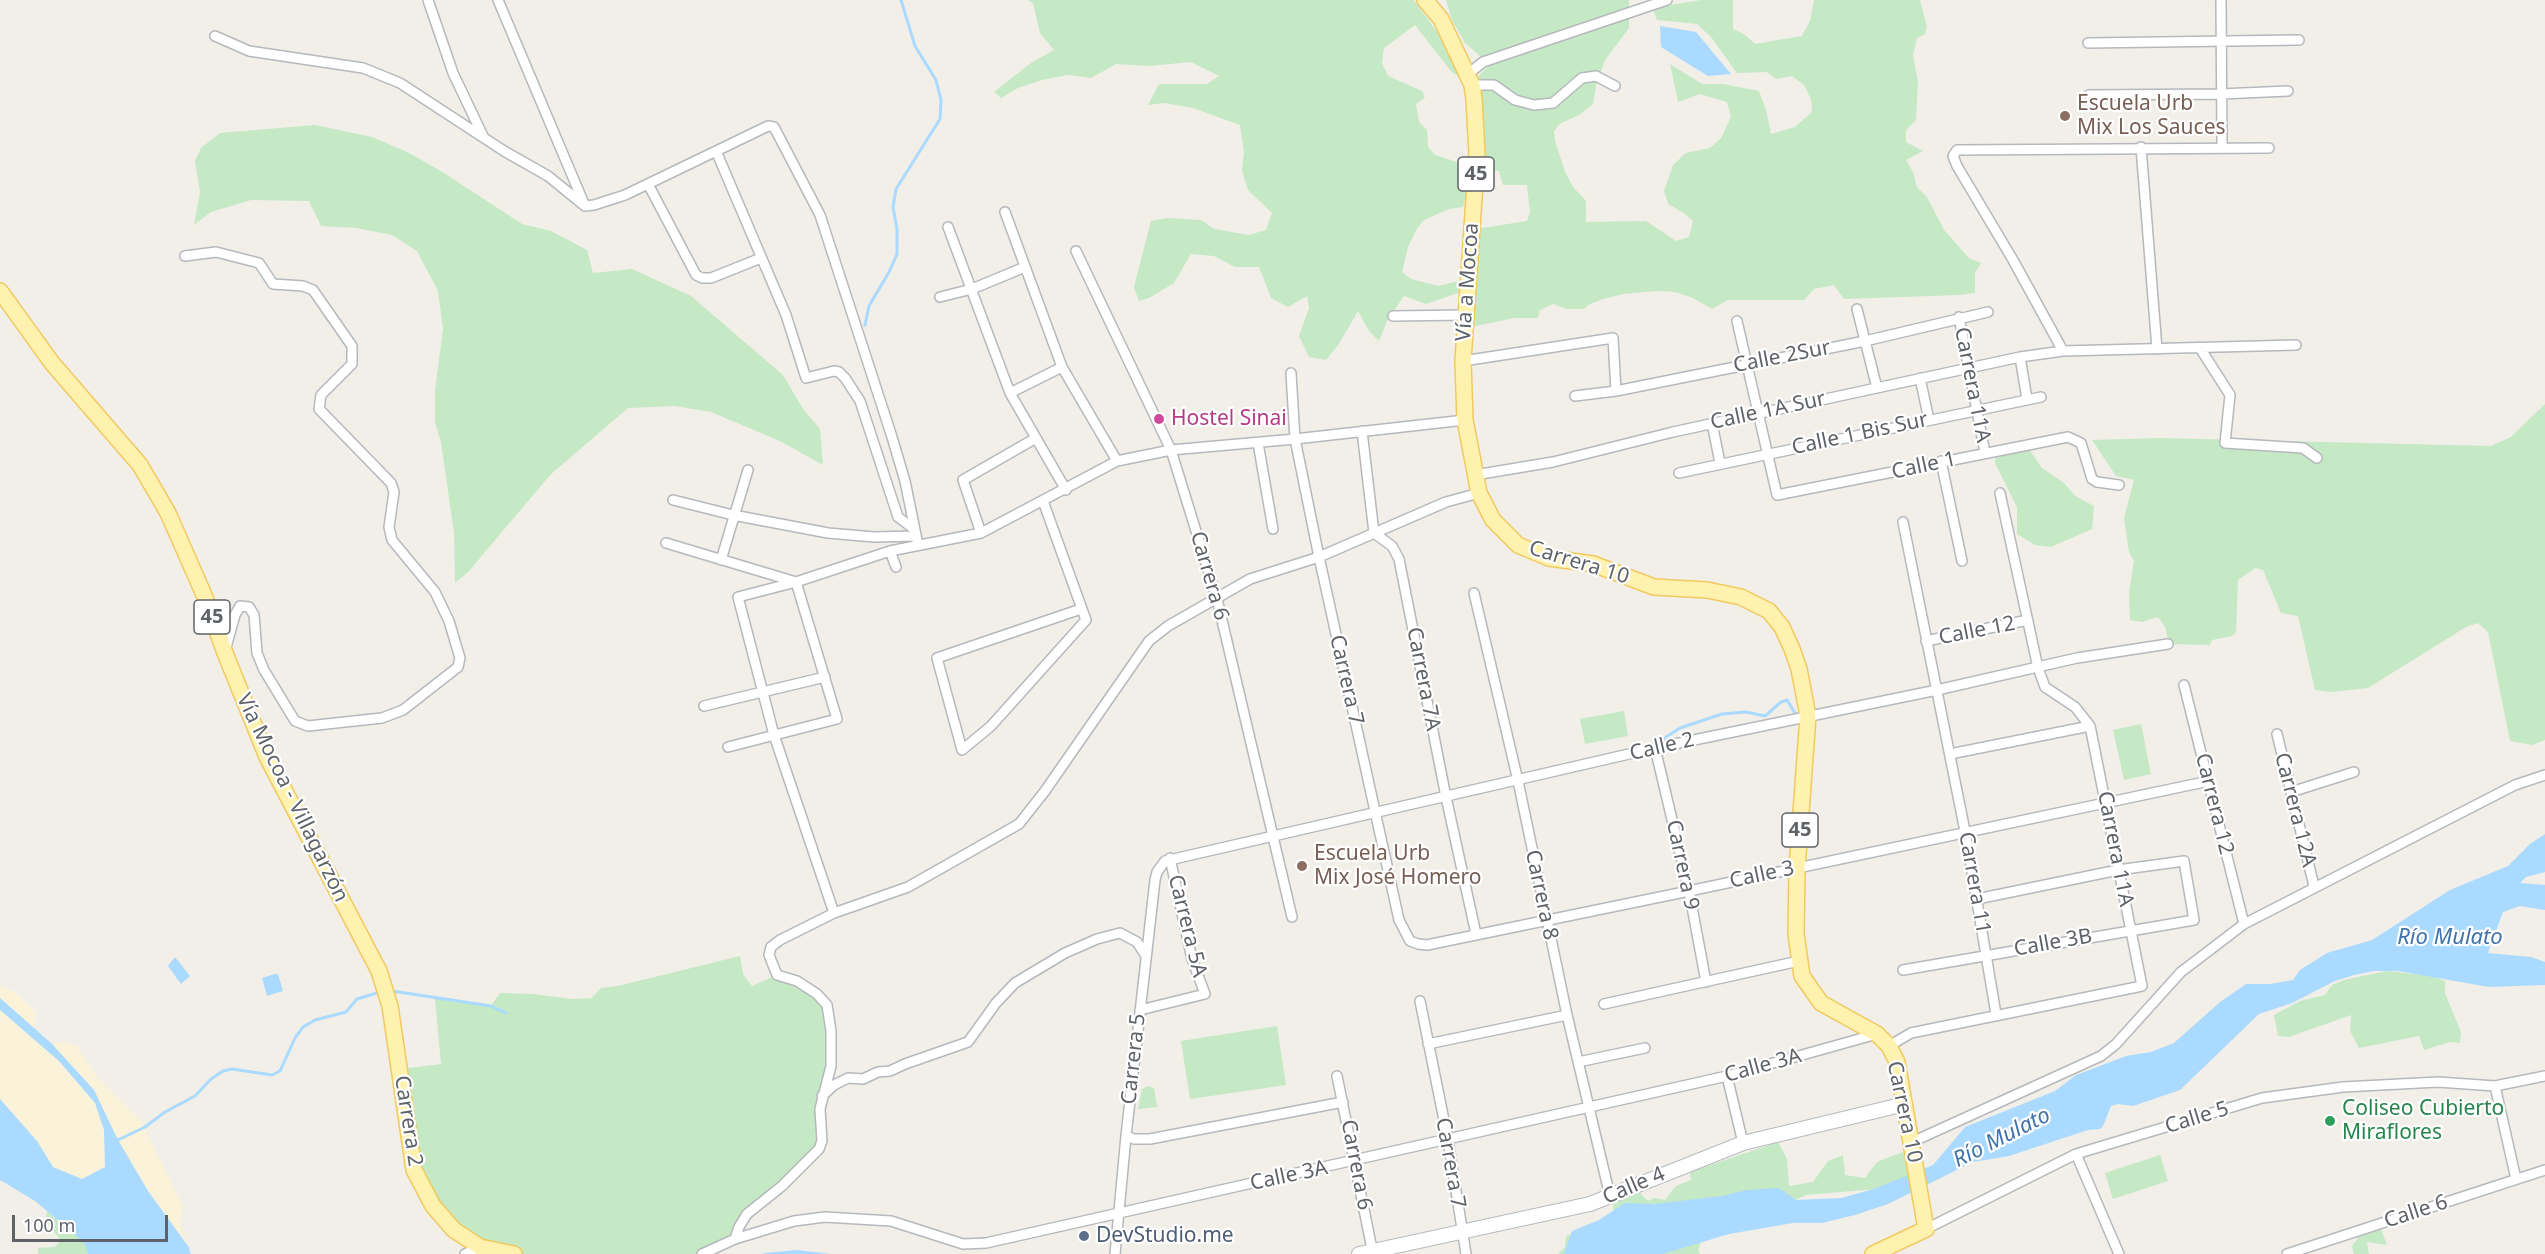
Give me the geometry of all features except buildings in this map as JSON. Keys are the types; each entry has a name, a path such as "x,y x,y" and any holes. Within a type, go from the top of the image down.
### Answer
{"main road":[{"name":"Vía a Mocoa","path":"1425,0 1441,19 1470,80 1477,153 1463,361"},
{"name":"Vía Mocoa - Villagarzón","path":"0,291 52,363 140,465 168,513 204,595 267,757 379,971 390,1006"},
{"name":"Carrera 10","path":"1463,361 1465,420 1479,493 1493,520 1518,545 1549,558 1593,564 1654,587 1707,590 1741,597 1769,611 1782,627 1799,669 1809,716 1797,868 1796,934 1802,976 1821,1003 1877,1034 1889,1046 1897,1062 1926,1229"},
{"name":"Carrera 2","path":"390,1006 414,1170 433,1206 454,1230 480,1247 514,1254"},
{"name":"Calle 4","path":"1368,1253 1590,1204 1743,1143 1905,1104"},
{"name":"Calle 5","path":"1873,1254 1926,1229"}],"street":[{"path":"428,0 453,73 484,138"},
{"path":"498,0 585,206"},
{"path":"1615,86 1596,76 1582,78 1553,103 1534,105 1515,100 1494,85 1470,80 1483,62 1667,0"},
{"path":"2221,0 2222,146"},
{"path":"215,36 249,51 363,68 400,83 484,138 548,176 585,206 626,195 768,126 774,127 820,215 898,458 916,537"},
{"path":"2088,43 2299,40"},
{"path":"2089,95 2288,91"},
{"path":"2063,351 2013,260 1957,166 1953,156 1958,150 2222,146 2269,148"},
{"path":"2141,147 2157,349"},
{"path":"716,151 786,315 806,378 834,371 839,372 845,378 860,401 898,517 916,537"},
{"path":"648,184 696,275 711,278 761,258"},
{"path":"1005,212 1062,367 1117,461"},
{"path":"948,227 1010,393 1066,490"},
{"name":"Carrera 6","path":"1076,251 1171,450 1217,598 1292,917"},
{"path":"185,256 216,252 259,263 273,284 303,286 313,290 352,345 352,364 321,395 319,409 391,483 394,492 389,527 392,540 435,592 449,621 460,658 458,667 403,710 382,718 308,726 295,721 264,670 257,653 254,615 249,607 240,606 235,615 225,653"},
{"path":"940,297 972,289 1025,267"},
{"path":"1857,309 1877,388"},
{"name":"Calle 2Sur","path":"1575,396 1616,391 1865,341 1988,312"},
{"path":"1393,316 1466,315"},
{"name":"Carrera 11A","path":"1959,317 1985,453"},
{"path":"1737,321 1768,453"},
{"path":"1463,361 1613,338 1616,391"},
{"name":"Calle 1A Sur","path":"1475,475 1553,462 1712,423 2020,357 2063,351 2296,345"},
{"path":"2200,348 2230,395 2225,443 2302,448 2317,458"},
{"path":"2020,357 2027,399"},
{"path":"1010,393 1062,367"},
{"name":"Carrera 7","path":"1291,373 1296,439 1319,557 1399,920"},
{"path":"1920,378 1929,420"},
{"name":"Calle 1 Bis Sur","path":"1679,473 2041,397"},
{"path":"674,500 733,515 828,533 874,537 916,537 981,533 1117,461 1171,450 1258,443 1465,420"},
{"path":"1712,423 1720,463"},
{"path":"1362,431 1374,532"},
{"name":"Calle 1","path":"1768,453 1777,495 2070,437 2081,443 2092,478 2097,482 2119,485"},
{"path":"981,533 963,480 1036,438"},
{"path":"1258,443 1273,529"},
{"path":"881,469 898,458"},
{"path":"1941,461 1962,561"},
{"path":"721,560 748,470"},
{"path":"735,1239 747,1214 782,1186 819,1149 822,1141 820,1109 833,1050 827,1005 817,994 797,981 777,975 768,955 771,947 780,940 834,913 908,887 1019,824 1045,791 1149,641 1168,626 1250,579 1319,557 1446,502 1479,493"},
{"path":"2000,493 2038,668"},
{"path":"1043,501 1086,620 991,726 962,750 937,658 1081,609"},
{"name":"Carrera 11","path":"1903,522 1965,831 1996,1014"},
{"name":"Carrera 7A","path":"1374,532 1392,546 1400,559 1446,797 1476,934"},
{"path":"834,913 774,735 738,597 796,582 890,551 916,537"},
{"path":"666,543 796,582"},
{"path":"890,551 896,567"},
{"path":"728,747 837,718 796,582"},
{"name":"Carrera 8","path":"1474,594 1518,781 1588,1108 1610,1196"},
{"name":"Calle 12","path":"1926,641 2028,621"},
{"name":"Calle 2","path":"1161,865 1170,858 1377,813 1655,748 1937,690 2077,658 2168,644"},
{"name":"Carrera 11A","path":"1996,1014 2142,986 2090,726 2082,714 2045,687 2038,668"},
{"path":"704,706 825,677"},
{"name":"Carrera 12","path":"2184,686 2244,924"},
{"path":"1950,754 2090,726"},
{"name":"Carrera 12A","path":"2277,734 2314,886"},
{"name":"Carrera 9","path":"1655,748 1689,891 1706,982"},
{"path":"2291,792 2354,772"},
{"path":"1912,1142 2102,1056 2181,972 2244,924 2314,886 2515,785 2545,775"},
{"name":"Calle 3","path":"1399,920 1410,941 1427,945 2209,781"},
{"name":"Carrera 5A","path":"1140,1010 1205,994 1192,959 1170,858"},
{"name":"Calle 3B","path":"1904,970 2131,929 2194,920 2184,861 2118,870"},
{"name":"Carrera 5","path":"1115,1254 1146,956 1155,880 1161,865"},
{"path":"1977,899 2118,870"},
{"path":"822,1096 834,1084 848,1078 864,1079 878,1072 890,1071 968,1042 996,1003 1015,983 1065,952 1097,939 1120,933 1137,942 1146,956"},
{"path":"1604,1004 1799,962"},
{"name":"Carrera 7","path":"1420,1001 1448,1140 1466,1254"},
{"path":"1889,1046 1911,1033 1996,1014"},
{"path":"1428,1044 1567,1015"},
{"name":"Calle 3A","path":"702,1254 735,1239 794,1221 825,1217 891,1221 963,1244 974,1245 1356,1162 1727,1076 1877,1034"},
{"path":"1578,1062 1645,1048"},
{"name":"Carrera 6","path":"1337,1076 1356,1162 1368,1253"},
{"path":"1727,1076 1743,1143"},
{"name":"Calle 5","path":"1926,1229 2076,1154 2262,1098 2343,1087 2438,1082 2495,1086 2545,1076"},
{"path":"2495,1086 2516,1179"},
{"path":"1126,1136 1134,1139 1150,1139 1343,1102"},
{"path":"2076,1154 2119,1254"},
{"name":"Calle 6","path":"2287,1254 2545,1170"},
{"path":"465,1254 480,1247"}],"green space":[{"path":"1028,0 1414,0 1446,44 1462,79 1451,71 1415,25 1384,48 1382,63 1388,76 1422,91 1425,97 1416,104 1419,122 1427,130 1428,147 1435,155 1457,162 1482,162 1483,116 1474,99 1477,78 1487,67 1479,55 1465,43 1452,20 1446,0 1629,0 1629,28 1605,60 1596,85 1593,104 1579,115 1559,124 1554,131 1555,141 1565,172 1573,187 1586,201 1586,222 1646,221 1676,241 1689,237 1693,221 1668,204 1664,191 1673,165 1686,153 1710,148 1721,138 1731,117 1727,102 1700,94 1678,102 1670,64 1702,84 1723,84 1759,91 1771,134 1795,127 1812,112 1811,99 1804,85 1792,76 1776,79 1767,72 1737,73 1711,37 1697,24 1657,20 1653,8 1701,0 1733,0 1733,29 1744,34 1755,44 1802,36 1810,21 1814,0 1920,0 1927,27 1925,34 1917,38 1913,55 1918,82 1916,120 1906,130 1906,142 1923,151 1906,160 1913,172 1917,187 1927,197 1944,230 1969,258 1981,263 1975,273 1975,293 1844,299 1834,285 1814,289 1804,300 1728,300 1712,309 1693,298 1675,292 1657,291 1623,294 1590,304 1584,309 1567,309 1553,304 1540,310 1538,318 1514,318 1471,327 1475,287 1426,304 1404,296 1387,321 1379,341 1369,331 1358,311 1338,345 1326,360 1309,357 1299,336 1309,308 1307,296 1288,307 1271,298 1259,267 1235,267 1214,256 1191,254 1174,283 1149,298 1139,301 1134,287 1151,221 1167,218 1201,220 1214,229 1249,235 1266,230 1272,213 1248,190 1242,171 1244,152 1240,125 1193,108 1164,103 1148,105 1159,84 1207,84 1219,76 1191,62 1149,66 1116,64 1091,78 1068,75 1042,80 1018,88 1001,98 994,92 1031,63 1054,50 1040,33 1033,3","holes":["1483,170 1499,171 1503,185 1527,185 1530,212 1527,221 1476,229 1473,271 1458,281 1438,286 1411,279 1402,272 1408,247 1424,220 1449,209 1463,207 1467,192 1467,176"]},
{"path":"315,125 372,137 407,152 441,171 522,224 551,231 587,250 593,273 632,269 691,296 783,375 803,409 820,429 823,465 780,441 711,412 675,406 628,408 550,475 469,571 455,583 454,533 441,442 435,422 435,391 443,329 438,291 417,251 392,235 356,228 321,226 309,201 251,200 211,212 194,225 200,192 195,161 201,148 220,133"},
{"path":"2545,404 2545,740 2532,745 2510,741 2488,632 2478,623 2466,627 2368,688 2331,692 2315,690 2298,616 2281,613 2263,570 2255,568 2238,580 2236,632 2232,636 2212,640 2210,645 2169,644 2165,627 2158,617 2142,622 2130,620 2129,593 2134,561 2129,552 2124,518 2134,480 2116,476 2092,440 2159,438 2491,446 2511,437"},
{"path":"2028,448 2042,468 2064,483 2075,496 2094,506 2092,529 2051,547 2035,545 2017,534 2017,507 1995,463 1995,454"},
{"path":"1624,711 1628,736 1585,744 1580,719"},
{"path":"2141,724 2151,774 2124,780 2113,730"},
{"path":"740,956 743,974 752,986 777,975 797,981 827,1005 833,1050 822,1096 822,1141 747,1214 735,1239 702,1254 514,1254 454,1230 414,1170 401,1069 441,1064 435,998 491,1006 500,993 572,999 592,998 601,988 618,986"},
{"path":"2387,971 2432,976 2445,981 2445,993 2461,1032 2460,1043 2450,1042 2424,1050 2419,1036 2359,1048 2350,1031 2351,1015 2289,1037 2278,1036 2274,1015 2300,1001 2325,995 2332,985 2344,980"},
{"path":"1277,1026 1286,1085 1190,1099 1181,1041"},
{"path":"1148,1086 1154,1088 1157,1107 1138,1109 1142,1089"},
{"path":"1778,1142 1787,1159 1789,1186 1813,1182 1828,1161 1843,1155 1845,1175 1865,1178 1877,1162 1903,1152 1912,1186 1806,1195 1765,1214 1585,1254 1558,1254 1565,1247 1566,1236 1615,1219 1612,1201 1637,1190 1648,1201 1654,1198 1665,1200 1676,1186 1691,1180 1690,1172"},
{"path":"2160,1155 2168,1181 2113,1199 2105,1173"},
{"path":"47,1211 85,1244 88,1254 38,1254 38,1248 55,1247 61,1240 46,1220"},
{"path":"2380,1226 2387,1245 2367,1242 2369,1254 2354,1254 2352,1246 2365,1228"},
{"path":"1701,1241 1698,1250 1700,1254 1604,1254"}],"sand":[{"path":"0,985 16,993 36,1013 34,1030 0,998"},
{"path":"0,1010 59,1061 95,1103 104,1130 105,1167 82,1179 53,1167 37,1141 0,1099"},
{"path":"64,1042 77,1046 97,1077 141,1121 183,1207 180,1225 188,1246 148,1191 118,1140 94,1090 52,1044"}],"water":[{"path":"1660,26 1696,32 1731,74 1708,76 1661,47"},
{"name":"Río Mulato","path":"2545,834 2545,872 2526,877 2520,883 2545,885 2545,910 2520,906 2503,912 2488,953 2531,957 2545,962 2545,985 2489,987 2398,971 2374,971 2354,975 2335,981 2292,1003 2259,1014 2180,1090 2133,1106 2118,1104 2111,1106 2100,1129 2088,1130 2009,1156 1973,1162 1888,1204 1822,1223 1793,1223 1729,1234 1663,1254 1564,1254 1572,1231 1599,1220 1625,1203 1654,1204 1722,1196 1747,1190 1779,1188 1796,1200 1841,1198 1874,1189 1933,1165 1965,1127 2055,1091 2076,1075 2126,1056 2151,1052 2174,1043 2220,1002 2246,984 2270,984 2293,980 2300,970 2327,953 2372,940 2450,890 2508,866 2530,844"},
{"path":"175,957 190,976 181,984 168,966"},
{"path":"278,974 283,991 267,996 262,978"},
{"path":"0,998 52,1044 94,1090 118,1140 148,1191 188,1246 191,1254 88,1254 85,1244 60,1222 35,1201 0,1180 0,1099 37,1141 53,1167 82,1179 105,1167 104,1130 95,1103 59,1061 0,1010"},
{"path":"797,1250 831,1254 761,1254 765,1253"}],"waterway":[{"path":"865,325 869,306 897,254 897,229 893,207 896,189 940,119 941,100 936,80 915,46 901,0"},
{"path":"1663,742 1666,737 1680,728 1722,714 1746,712 1765,716 1781,702 1787,700 1795,713"},
{"path":"392,991 491,1006 506,1013"},
{"path":"117,1143 118,1140 145,1127 165,1112 195,1096 211,1079 223,1071 232,1069 272,1075 280,1071 295,1038 303,1027 315,1020 346,1012 357,999 380,992"}],"place":[{"name":"Escuela Urb Mix Los Sauces","path":"2065,116"},
{"name":"Hostel Sinai","path":"1159,419"},
{"name":"Escuela Urb Mix José Homero","path":"1302,866"},
{"name":"Coliseo Cubierto Miraflores","path":"2330,1121"},
{"name":"DevStudio.me","path":"1084,1236"}]}
